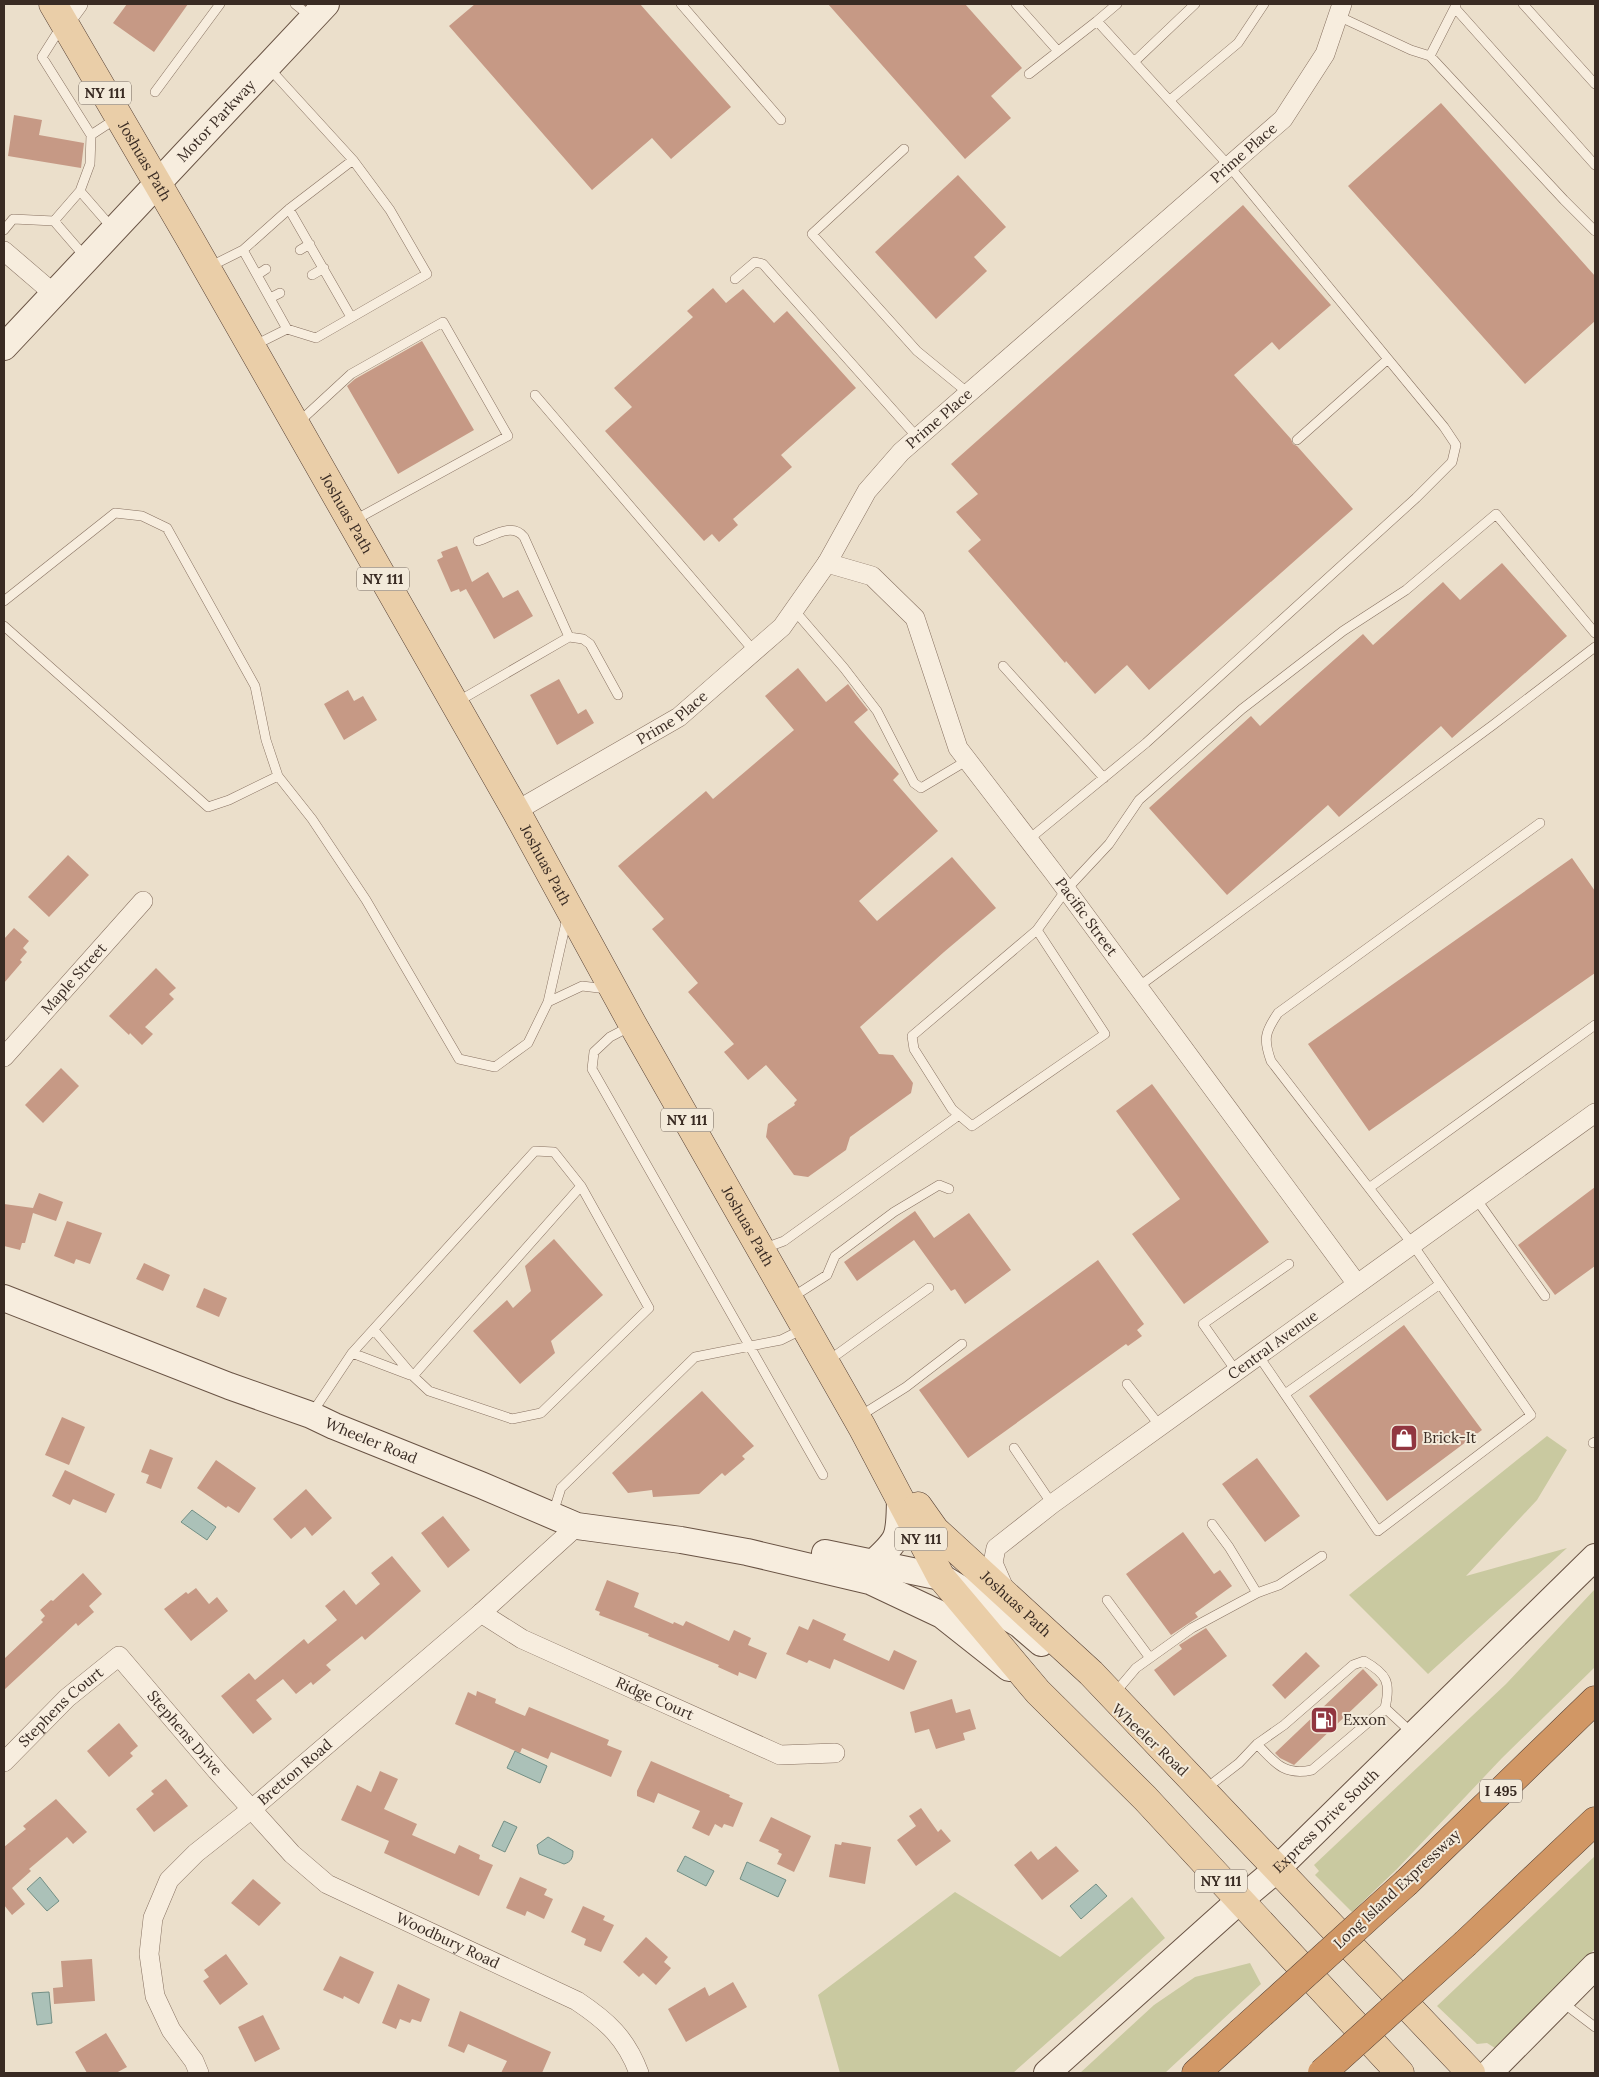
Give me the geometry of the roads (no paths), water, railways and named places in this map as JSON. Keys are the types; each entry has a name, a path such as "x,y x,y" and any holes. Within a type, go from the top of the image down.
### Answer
{"highway":[{"name":"Long Island Expressway","path":"1196,2073 1407,1882 1595,1700"},
{"path":"1322,2073 1466,1943 1595,1821"}],"main road":[{"name":"Motor Parkway","path":"4,347 267,66 311,8"},
{"name":"Joshuas Path","path":"65,10 119,117 516,811 633,1025 859,1423 941,1577 1038,1692"},
{"name":"Wheeler Road","path":"4,1298 229,1386 311,1415 577,1526 681,1540 747,1552 870,1581 942,1615 1038,1692 1145,1798 1400,2073"},
{"name":"Joshuas Path","path":"859,1423 935,1530 1092,1673 1182,1769"},
{"path":"873,1563 892,1546 897,1538 900,1500"},
{"name":"Wheeler Road","path":"747,1552 830,1553 941,1577 1019,1624 1093,1687 1182,1769 1471,2073"},
{"name":"Express Drive South","path":"1047,2073 1277,1869 1595,1557"},
{"path":"1489,2073 1595,1966"}],"street":[{"name":"Prime Place","path":"516,811 679,717 782,627 827,563 867,491 901,452 967,392 1283,119 1325,54 1340,10"},
{"path":"4,251 53,293"},
{"name":"Pacific Street","path":"827,563 872,576 915,618 958,748 1066,890 1357,1284"},
{"name":"Maple Street","path":"4,1057 143,901"},
{"name":"Central Avenue","path":"1008,1598 993,1563 996,1548 1052,1504 1477,1200 1595,1113"},
{"name":"Bretton Road","path":"199,2073 194,2062 171,2030 155,1996 149,1954 153,1918 169,1880 196,1853 252,1808 481,1613 577,1526"},
{"name":"Ridge Court","path":"481,1613 522,1639 780,1754 835,1753"},
{"name":"Stephens Drive","path":"119,1656 217,1771 252,1808"},
{"name":"Stephens Court","path":"4,1762 67,1698 119,1656"},
{"name":"Woodbury Road","path":"252,1808 292,1854 327,1884 577,2001 604,2019 632,2054 639,2073"}],"lane":[{"path":"155,92 220,4"},
{"path":"681,4 780,120"},
{"path":"1016,4 1057,50"},
{"path":"1029,74 1117,4"},
{"path":"1135,61 1195,4"},
{"path":"1170,100 1238,43 1264,4"},
{"path":"1523,4 1594,79"},
{"path":"1430,56 1456,6 1595,165"},
{"path":"54,221 80,191 90,164 91,135 42,57 65,10"},
{"path":"1340,10 1411,50 1430,56 1595,231"},
{"path":"1028,840 1146,743 1416,498 1452,462 1456,445 1444,427 1229,166 1097,21"},
{"path":"244,250 287,328 316,338 427,274 390,210 353,160 267,66"},
{"path":"91,135 119,117"},
{"path":"904,149 812,234 917,351 967,392"},
{"path":"206,268 244,250 289,209 353,160"},
{"path":"80,191 114,229"},
{"path":"289,209 351,317"},
{"path":"4,230 13,220 54,221 86,258"},
{"path":"300,250 310,244"},
{"path":"735,279 755,262 763,264 917,437"},
{"path":"312,275 324,268"},
{"path":"257,274 266,269"},
{"path":"270,298 280,293"},
{"path":"296,425 351,374 443,322 508,436 351,522"},
{"path":"251,348 287,328"},
{"path":"1297,440 1388,359"},
{"path":"534,395 754,651"},
{"path":"4,601 115,513 142,516 167,528 255,686 266,740 278,776 312,819 366,900 460,1059 495,1067 528,1043 548,1002 569,908"},
{"path":"1037,930 1105,1034 972,1126 952,1109 914,1049 912,1036 1037,930 1066,890 1108,844 1139,800 1242,709 1343,631 1406,590 1496,514 1595,633"},
{"path":"478,541 512,529 519,531 524,537 569,637"},
{"path":"794,610 844,668 877,711 914,783 921,788 968,760"},
{"path":"4,626 208,807 229,800 278,776"},
{"path":"454,704 569,637 583,639 590,644 618,695"},
{"path":"1138,987 1486,730 1595,647"},
{"path":"1003,666 1104,778"},
{"path":"1258,1355 1378,1531 1531,1415 1413,1245 1271,1061 1266,1046 1267,1029 1278,1013 1540,823"},
{"path":"548,1002 582,986 615,991"},
{"path":"633,1025 610,1037 594,1052 592,1069 748,1347 823,1475"},
{"path":"1369,1188 1595,1025"},
{"path":"761,1249 784,1241 959,1116"},
{"path":"311,1415 352,1353 536,1151 554,1152 581,1186 650,1308 541,1413 512,1419 429,1391 413,1376 374,1330"},
{"path":"789,1299 827,1275 835,1256 894,1212 939,1185 949,1189"},
{"path":"413,1376 581,1186"},
{"path":"1477,1200 1545,1296"},
{"path":"1236,1372 1203,1324 1289,1264"},
{"path":"1285,1394 1440,1284"},
{"path":"825,1363 929,1288"},
{"path":"552,1516 561,1488 695,1357 781,1340 805,1328"},
{"path":"859,1423 962,1344"},
{"path":"352,1353 413,1376"},
{"path":"1127,1384 1160,1426"},
{"path":"1014,1448 1052,1504"},
{"path":"1212,1524 1229,1547 1257,1593"},
{"path":"1113,1696 1136,1668 1192,1628 1257,1593 1279,1584 1322,1556"},
{"path":"1107,1600 1150,1658"},
{"path":"1203,1791 1239,1763 1257,1744 1284,1726 1353,1665 1364,1661 1378,1669 1388,1682 1385,1708 1312,1770 1290,1772 1278,1766 1257,1744"},
{"path":"1385,1708 1414,1735"},
{"path":"1560,2000 1595,2027"}],"place":[{"name":"Brick-It","path":"1404,1438"},
{"name":"Exxon","path":"1324,1720"}]}
